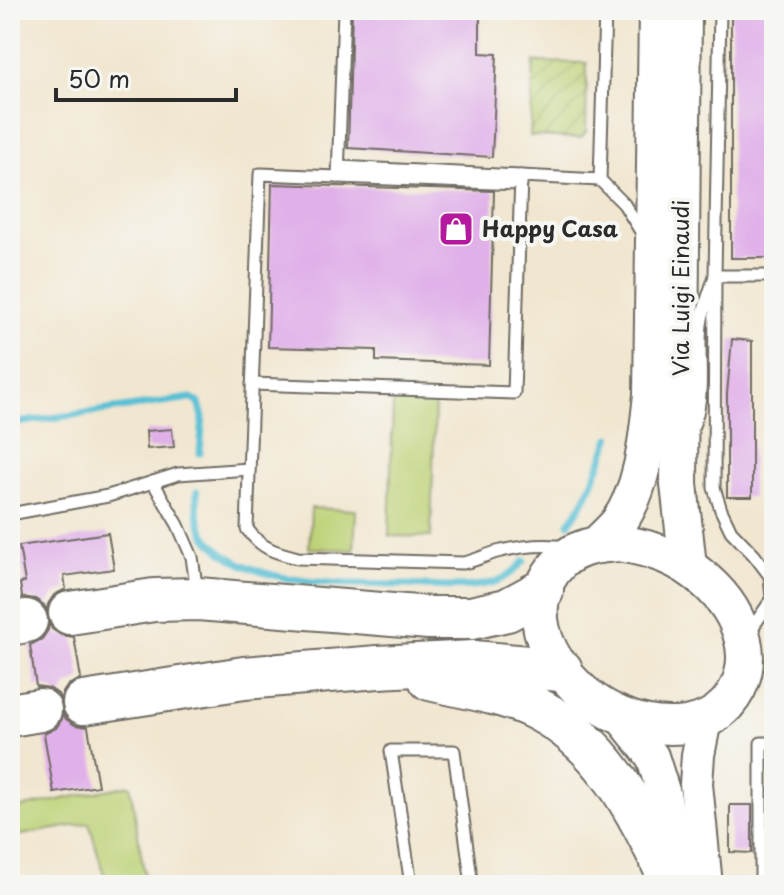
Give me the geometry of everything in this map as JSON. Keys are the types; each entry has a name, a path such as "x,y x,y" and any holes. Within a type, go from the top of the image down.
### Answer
{"highway":[{"path":"70,613 154,600 198,599 429,618 471,618 507,610 542,591"},
{"path":"84,703 244,678 378,667 473,662 561,670"},
{"path":"378,667 487,692 530,706 567,728 595,752 622,787 673,885"}],"main road":[{"name":"Via Luigi Einaudi","path":"542,591 550,574 563,559 588,547 619,522 636,488 645,453 652,395 657,10"},
{"name":"Via Luigi Einaudi","path":"683,10 679,453 680,496 688,566"},
{"path":"542,591 539,611 548,648 561,670 597,703 642,723 667,727 705,720 722,710 739,687 746,659 736,621 723,600 688,566 666,555 618,543 588,547"},
{"path":"619,715 652,756 664,794 681,885"},
{"path":"705,720 696,784 706,885"}],"lane":[{"path":"338,172 344,10"},
{"path":"600,180 605,10"},
{"path":"720,10 714,488 731,531 770,576 772,599 743,641"},
{"path":"588,547 536,546 502,550 463,563 298,558 275,553 257,543 247,529 260,174 338,172 521,180 600,180 624,204 653,251"},
{"path":"252,384 514,393 521,180"},
{"path":"679,453 698,416 701,325 715,276"},
{"path":"715,276 774,276"},
{"path":"10,514 108,496 178,474 249,469"},
{"path":"153,482 192,557 198,599"},
{"path":"761,885 761,743 774,743"},
{"path":"411,885 391,751 454,751 472,885"}],"green space":[{"path":"534,62 587,63 586,132 580,138 530,136"},
{"path":"393,401 435,402 431,537 389,536"},
{"path":"311,508 356,510 354,550 309,548"},
{"path":"130,785 146,884 107,885 89,823 10,837 10,810"}],"building":[{"path":"352,10 480,10 480,53 497,54 492,157 348,148"},
{"path":"731,10 770,10 770,258 731,258"},
{"path":"272,184 494,191 489,365 376,361 376,350 268,347"},
{"path":"732,339 752,341 752,497 727,497 727,394"},
{"path":"172,429 174,447 147,449 146,431"},
{"path":"108,533 114,569 64,576 66,589 54,595 47,611 35,599 22,597 20,583 25,582 19,546"},
{"path":"49,623 61,635 74,637 81,679 68,685 61,700 49,688 36,686 30,645 42,639"},
{"path":"63,713 75,725 88,727 98,786 54,793 44,734 56,728"},
{"path":"730,805 752,805 752,853 730,852"}],"waterway":[{"path":"10,424 191,398 199,403 203,417 200,453"},
{"path":"569,523 587,493 610,438"},
{"path":"197,492 199,520 212,543 231,558 277,576 329,583 462,587 499,580 524,561"}],"place":[{"name":"Happy Casa","path":"456,229"}]}
